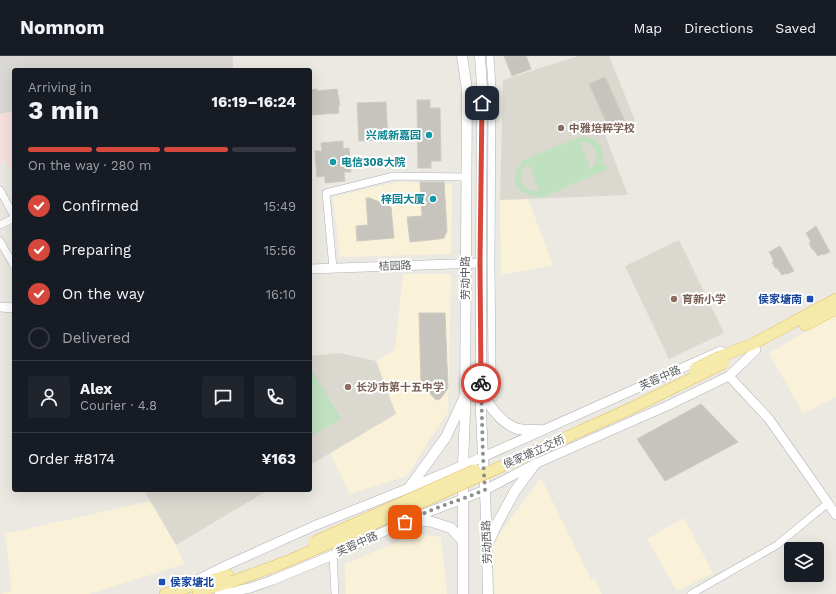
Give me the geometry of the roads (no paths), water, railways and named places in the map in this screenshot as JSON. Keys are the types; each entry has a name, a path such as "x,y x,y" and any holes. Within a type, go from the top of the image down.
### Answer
{"main road":[{"name":"劳动中路","path":"462,56 466,90 465,394 463,499"},
{"name":"劳动中路","path":"480,56 482,87 480,263 481,391 485,490"},
{"name":"芙蓉中路","path":"754,347 836,299"},
{"name":"芙蓉中路","path":"754,347 836,309"},
{"name":"侯家塘立交桥","path":"229,578 250,568 292,552 754,347"},
{"path":"481,391 491,408 502,420 515,428 540,430"},
{"path":"409,488 446,437 465,394"},
{"path":"487,546 515,491 535,464"},
{"name":"劳动西路","path":"485,490 488,594"},
{"path":"463,499 463,594"},
{"path":"405,522 429,522 451,528 462,541"},
{"path":"169,593 229,578"},
{"path":"198,594 229,578"}],"street":[{"path":"490,56 492,87 492,370"},
{"path":"333,268 326,193 394,176 466,177"},
{"path":"0,190 12,213"},
{"path":"0,225 12,218"},
{"path":"0,241 12,262"},
{"name":"桔园路","path":"312,269 480,263"},
{"path":"0,307 12,308"},
{"name":"芙蓉中路","path":"219,594 250,588 273,580 333,555 420,515 485,490 535,464 669,405 729,376 754,347"},
{"name":"芙蓉中路","path":"463,465 718,352 754,347"},
{"path":"729,376 769,419 836,515"},
{"path":"169,593 314,526 463,465"},
{"path":"691,594 777,545 828,503"},
{"path":"333,555 335,594"},
{"path":"238,594 250,588"}],"place":[{"name":"中雅培粹学校","path":"561,128"},
{"name":"兴威新嘉园","path":"429,135"},
{"name":"电信308大院","path":"333,162"},
{"name":"梓园大厦","path":"433,199"},
{"name":"育新小学","path":"674,299"},
{"name":"侯家塘南","path":"810,299"},
{"name":"长沙市第十五中学","path":"348,387"},
{"name":"侯家塘北","path":"162,582"}]}
